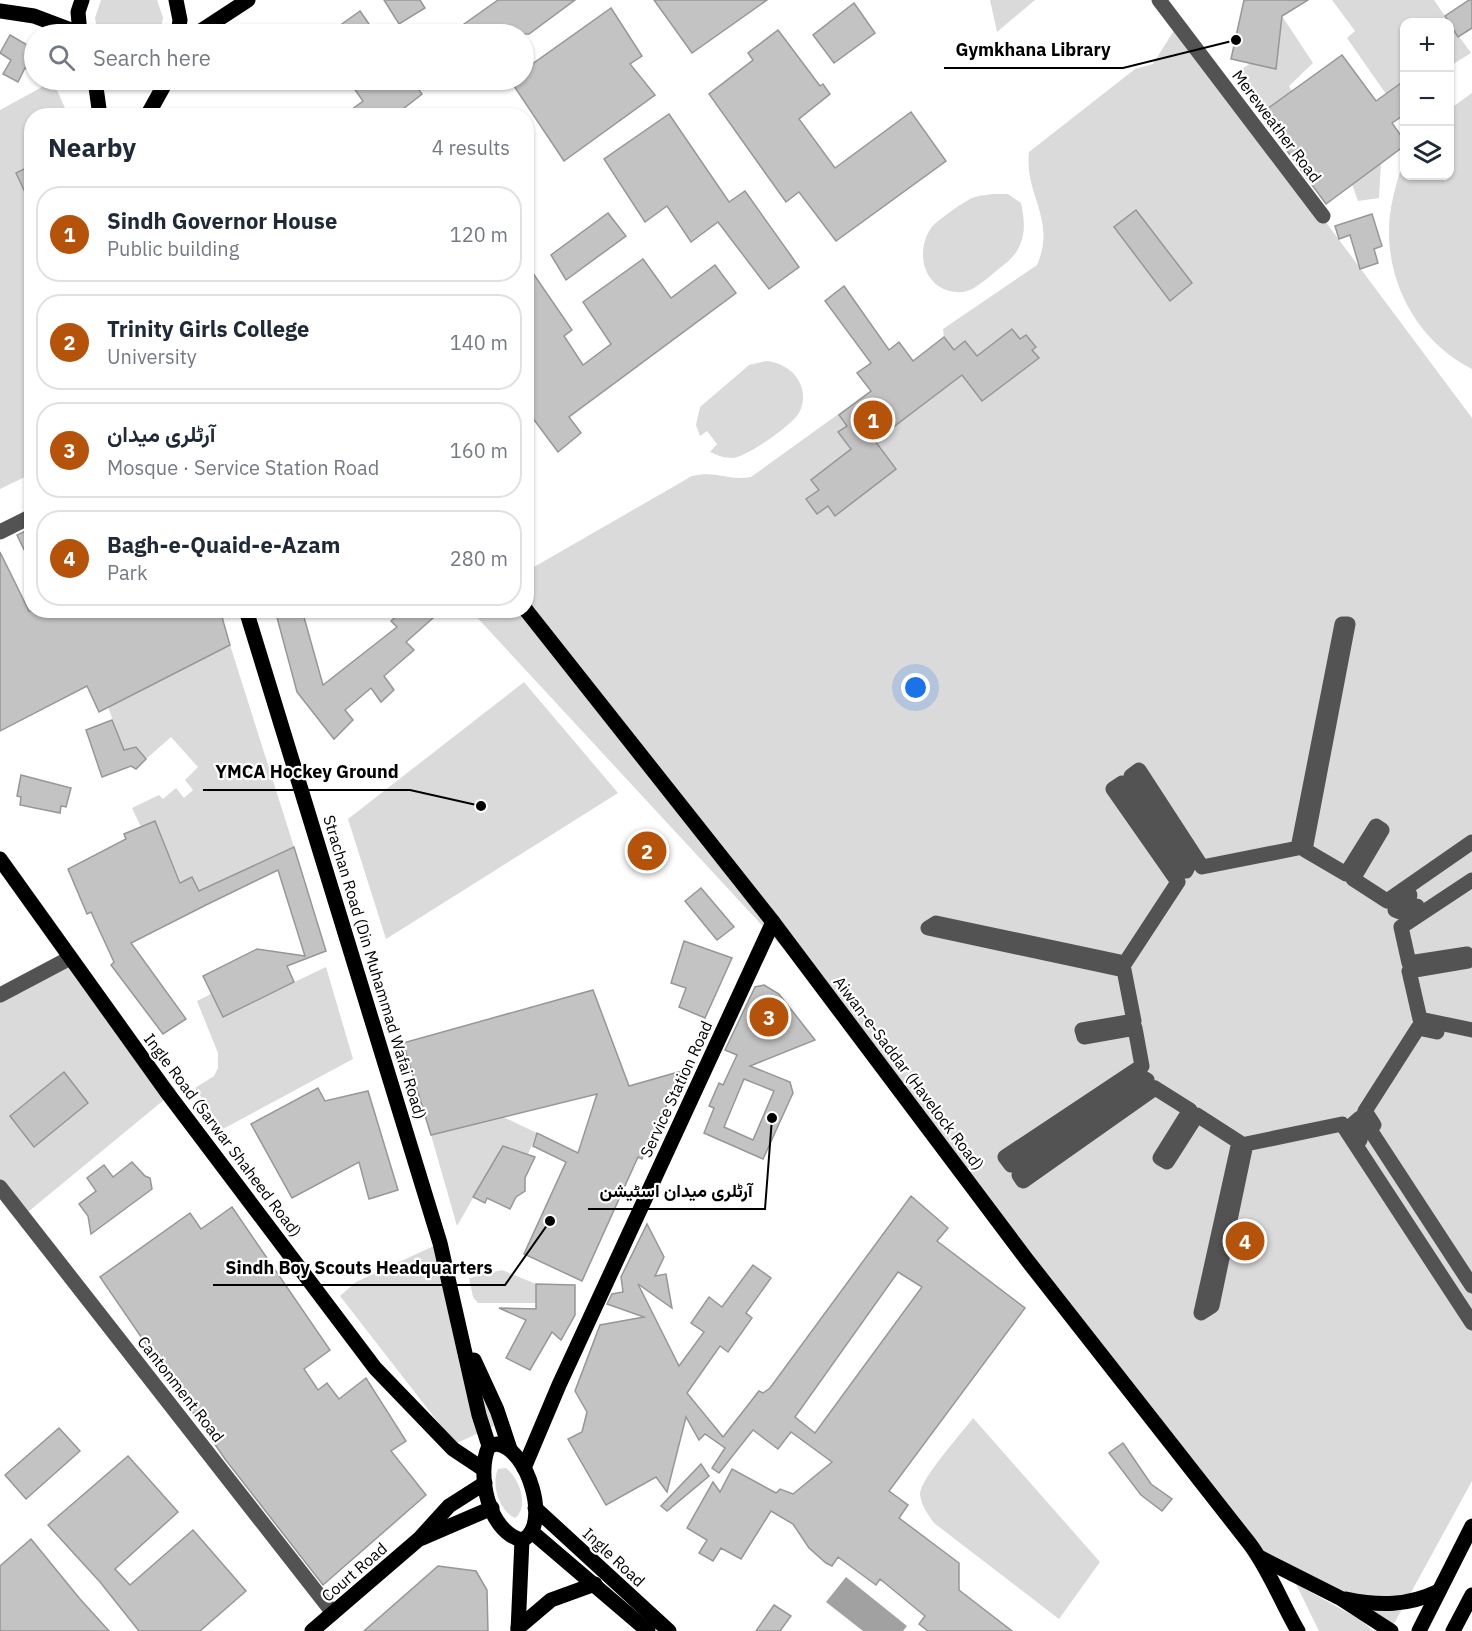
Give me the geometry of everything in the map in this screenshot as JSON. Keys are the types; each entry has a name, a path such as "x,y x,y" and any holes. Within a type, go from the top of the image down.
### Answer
{"main road":[{"path":"79,24 78,12 82,0"},
{"path":"176,0 179,24"},
{"path":"216,24 248,0"},
{"path":"0,11 34,16 54,24"},
{"path":"212,24 227,15"},
{"path":"96,90 99,108"},
{"path":"149,108 153,90"},
{"path":"151,108 161,90"},
{"path":"97,98 102,108"},
{"name":"Strachan Road (Din Muhammad Wafai Road)","path":"248,618 440,1243 463,1336 479,1415 489,1446"},
{"name":"Aiwan-e-Saddar (Havelock Road)","path":"532,618 773,922 1027,1260 1261,1558 1274,1588 1298,1631"},
{"name":"Ingle Road (Sarwar Shaheed Road)","path":"0,859 166,1091 375,1368 453,1449 484,1476"},
{"name":"Service Station Road","path":"524,1468 559,1385 773,922"},
{"name":"Strachan Road (Din Muhammad Wafai Road)","path":"463,1336 497,1410 510,1449 524,1468 530,1481 535,1508 527,1536 518,1629"},
{"path":"484,1476 489,1446 503,1445 510,1449"},
{"name":"Ingle Road","path":"484,1476 492,1508 509,1534 527,1536 595,1584 648,1631"},
{"name":"Court Road","path":"312,1631 419,1539 449,1506 484,1476"},
{"name":"Court Road","path":"419,1539 492,1508"},
{"name":"Ingle Road","path":"535,1508 669,1631"},
{"path":"1419,1631 1472,1526"},
{"name":"Aiwan-e-Saddar (Havelock Road)","path":"1261,1558 1340,1598 1391,1631"},
{"path":"518,1629 551,1600 595,1584"},
{"path":"1340,1598 1382,1604 1402,1603 1420,1600 1439,1591"},
{"path":"1453,1631 1472,1595"}],"street":[{"name":"Mereweather Road","path":"1159,0 1323,216"},
{"path":"0,532 24,520"},
{"path":"1472,842 1387,901 1353,879 1382,830 1376,826 1346,874 1305,850 1348,624 1342,624 1298,848 1202,867 1139,770 1131,776 1190,863 1186,871 1178,869 1122,783 1113,789 1178,882 1125,963 936,923 928,928 1124,970 1134,1021 1082,1030 1084,1037 1135,1029 1142,1066 1005,1157 1011,1165 1140,1076 1147,1080 1146,1086 1019,1175 1023,1181 1155,1088 1191,1110 1160,1158 1167,1162 1197,1115 1239,1142 1201,1313 1212,1306 1246,1144 1342,1124 1472,1323"},
{"path":"1472,853 1398,903 1395,910 1405,914 1472,868"},
{"path":"1472,880 1401,927 1409,963 1467,954 1468,961 1409,971 1420,1020 1472,1030"},
{"path":"0,995 70,958"},
{"path":"1472,1039 1418,1028 1365,1111 1472,1272"},
{"path":"1472,1286 1363,1119 1357,1119 1352,1125 1353,1130 1472,1308"},
{"name":"Cantonment Road","path":"0,1187 333,1614"}],"shaded area":[{"path":"101,0 157,0 163,18 162,24 96,24 95,18"},
{"path":"990,0 1035,0 997,32"},
{"path":"1332,0 1434,0 1446,18 1400,18 1400,84 1386,94 1347,38 1355,31"},
{"path":"1282,16 1313,63 1289,86 1292,91 1260,114 1234,74 1251,63 1276,68"},
{"path":"1178,24 1472,418 1472,1481 1390,1631 1261,1558 833,1002 477,618 534,618 534,567 692,476 708,474 735,478 751,477 944,338 943,329 1037,265 1042,249 1043,234 1042,220 1031,181 1029,152 1135,69 1153,64"},
{"path":"1454,30 1471,53 1454,64"},
{"path":"37,90 57,90 65,108 24,108 24,477 0,489 0,110"},
{"path":"1472,93 1472,369 1450,356 1431,339 1416,319 1403,297 1390,249 1389,223 1400,171 1400,180 1454,180 1454,106"},
{"path":"1381,163 1379,198 1358,201 1352,184"},
{"path":"993,194 1008,194 1021,203 1024,231 1015,254 973,288 963,292 940,287 926,271 923,261 923,250 931,228 971,199"},
{"path":"766,361 784,366 797,378 803,394 799,413 788,425 768,440 739,457 726,457 710,452 717,444 707,431 700,436 696,425 700,407 749,365"},
{"path":"230,645 294,847 199,891 192,877 181,882 155,821 141,827 132,808 159,795 163,799 176,788 184,798 193,790 185,780 198,767 171,737 146,759 136,747 124,750 108,707"},
{"path":"524,682 618,793 386,939 348,819"},
{"path":"70,958 176,1090 23,1216 0,1187 0,995"},
{"path":"326,967 353,1059 223,1129 195,1088 214,1076 218,1068 218,1053 197,1001 211,994 223,1016"},
{"path":"503,1117 537,1133 528,1154 503,1146 457,1226 431,1135"},
{"path":"440,1243 494,1426 455,1444 340,1296 356,1282"},
{"path":"502,1270 536,1284 536,1303 478,1303 473,1297 469,1278"},
{"path":"973,1418 1100,1562 1059,1619 934,1523 923,1506 920,1494 927,1478"},
{"path":"506,1468 515,1478 521,1492 522,1507 515,1518 505,1510 496,1490 498,1469"},
{"path":"846,1577 907,1626 903,1631 863,1631 826,1602"},
{"path":"1296,1584 1361,1620 1373,1631 1319,1631"}],"building":[{"path":"384,0 420,0 425,8 399,24"},
{"path":"498,0 575,0 534,30 534,24 464,24"},
{"path":"654,0 767,0 692,53"},
{"path":"1244,0 1308,0 1282,16 1276,69 1231,59"},
{"path":"1472,0 1472,28 1458,37 1454,31 1454,18 1445,16"},
{"path":"854,3 875,33 834,63 813,35"},
{"path":"611,8 642,56 630,64 655,95 564,161 534,116 534,108 529,108 517,90 534,90 534,63"},
{"path":"360,11 369,24 342,24"},
{"path":"778,30 820,86 823,84 830,94 799,119 835,168 911,112 946,161 836,241 799,192 786,202 709,94 753,60 748,53"},
{"path":"10,35 24,43 24,70 18,82 3,74 11,60 0,53"},
{"path":"1342,55 1376,101 1400,84 1400,118 1392,123 1400,134 1400,149 1326,204 1260,114"},
{"path":"355,90 419,90 422,94 404,108 354,108 363,101"},
{"path":"669,114 729,202 745,191 799,267 769,289 718,222 691,242 667,206 645,222 604,159"},
{"path":"24,169 24,190 16,173"},
{"path":"1136,210 1192,283 1170,301 1114,227"},
{"path":"608,213 626,236 566,280 551,255"},
{"path":"1372,214 1382,246 1374,249 1378,263 1360,269 1350,235 1339,239 1335,226"},
{"path":"643,259 671,298 715,265 736,293 569,417 581,433 558,452 534,420 534,275 572,330 564,336 583,365 611,344 583,302"},
{"path":"844,286 889,350 899,342 913,361 944,337 954,350 965,341 977,356 1012,329 1020,339 1026,335 1036,347 1032,350 1039,358 982,401 962,375 875,441 896,469 835,516 828,506 817,514 806,499 819,490 811,480 851,449 838,432 847,426 839,415 871,391 857,373 871,363 825,301"},
{"path":"24,532 24,549 17,535"},
{"path":"0,552 24,601 24,618 222,618 230,645 99,712 87,686 0,731"},
{"path":"277,618 304,618 323,685 397,627 391,621 394,618 433,618 406,642 414,650 384,676 394,690 381,702 371,688 345,710 353,720 334,739 297,692"},
{"path":"112,720 124,750 136,747 146,759 136,769 131,766 102,777 86,730"},
{"path":"21,775 71,788 66,807 61,806 60,813 20,805 21,797 17,796"},
{"path":"155,821 180,883 192,877 199,891 294,847 326,951 287,966 294,982 223,1017 203,976 257,949 305,956 278,870 131,943 186,1019 163,1034 111,965 114,962 91,912 87,914 68,869 126,839 124,834"},
{"path":"701,888 734,927 717,940 685,901"},
{"path":"684,941 732,958 705,1018 679,1007 686,988 671,983"},
{"path":"764,985 779,994 815,1040 750,1066 790,1082 793,1093 763,1159 704,1133 714,1108 709,1106 719,1083 723,1085 737,1055 725,1050 755,987","holes":["744,1079 774,1091 753,1140 724,1127"]},
{"path":"593,990 629,1086 682,1071 642,1159 638,1157 582,1281 524,1254 566,1162 533,1146 537,1133 578,1153 597,1094 431,1135 403,1043"},
{"path":"64,1072 88,1103 34,1147 10,1116"},
{"path":"318,1088 325,1101 368,1091 398,1190 369,1199 359,1162 292,1198 251,1124"},
{"path":"503,1146 535,1157 525,1178 525,1191 516,1197 510,1209 487,1198 485,1203 473,1197"},
{"path":"132,1162 145,1176 150,1178 152,1189 91,1234 88,1216 79,1204 96,1191 87,1178 104,1165 113,1177"},
{"path":"911,1196 948,1228 937,1241 1025,1308 889,1491 908,1505 899,1518 959,1563 959,1590 1012,1631 928,1631 919,1624 925,1616 880,1579 876,1585 838,1557 832,1566 826,1563 809,1548 793,1524 771,1511 741,1559 721,1548 713,1561 699,1553 707,1540 687,1528 713,1482 720,1492 732,1469 776,1493 780,1489 793,1494 832,1462 791,1432 778,1449 753,1430 719,1473 712,1468 725,1448 705,1434 699,1440 686,1417 667,1492 656,1477 606,1505 568,1439 582,1432 587,1412 575,1391 600,1325 644,1317 607,1304 612,1294 623,1292 621,1277 647,1224 664,1257 655,1276 666,1274 672,1308 638,1284 679,1366 704,1332 691,1323 709,1297 722,1307 753,1265 771,1278 746,1313 752,1318 728,1352 720,1346 687,1393 723,1437 759,1391 763,1393 770,1388","holes":["898,1272 922,1287 815,1433 795,1417"]},
{"path":"232,1207 330,1350 304,1369 318,1390 327,1383 339,1399 366,1378 406,1441 391,1451 426,1495 323,1585 225,1459 100,1277 190,1213 201,1229"},
{"path":"536,1284 575,1285 575,1315 561,1340 552,1332 530,1370 506,1358 526,1320 499,1308 536,1309"},
{"path":"59,1428 80,1451 26,1499 5,1475"},
{"path":"1123,1443 1151,1484 1172,1499 1162,1511 1141,1495 1109,1453"},
{"path":"128,1456 178,1512 115,1569 130,1585 193,1530 246,1591 200,1631 139,1631 100,1582 48,1525"},
{"path":"701,1464 709,1476 667,1511 661,1506"},
{"path":"31,1539 109,1631 0,1631 0,1566"},
{"path":"438,1566 476,1571 487,1590 488,1631 364,1631"},
{"path":"774,1605 791,1616 780,1631 756,1631"}],"place":[{"name":"Gymkhana Library","path":"1236,40"},
{"name":"Sindh Governor House","path":"873,420"},
{"name":"YMCA Hockey Ground","path":"481,806"},
{"name":"Trinity Girls College","path":"647,851"},
{"name":"آرٹلری میدان","path":"769,1017"},
{"name":"آرٹلری میدان اسٹیشن","path":"772,1118"},
{"name":"Sindh Boy Scouts Headquarters","path":"550,1221"},
{"name":"Bagh-e-Quaid-e-Azam","path":"1245,1241"}]}
